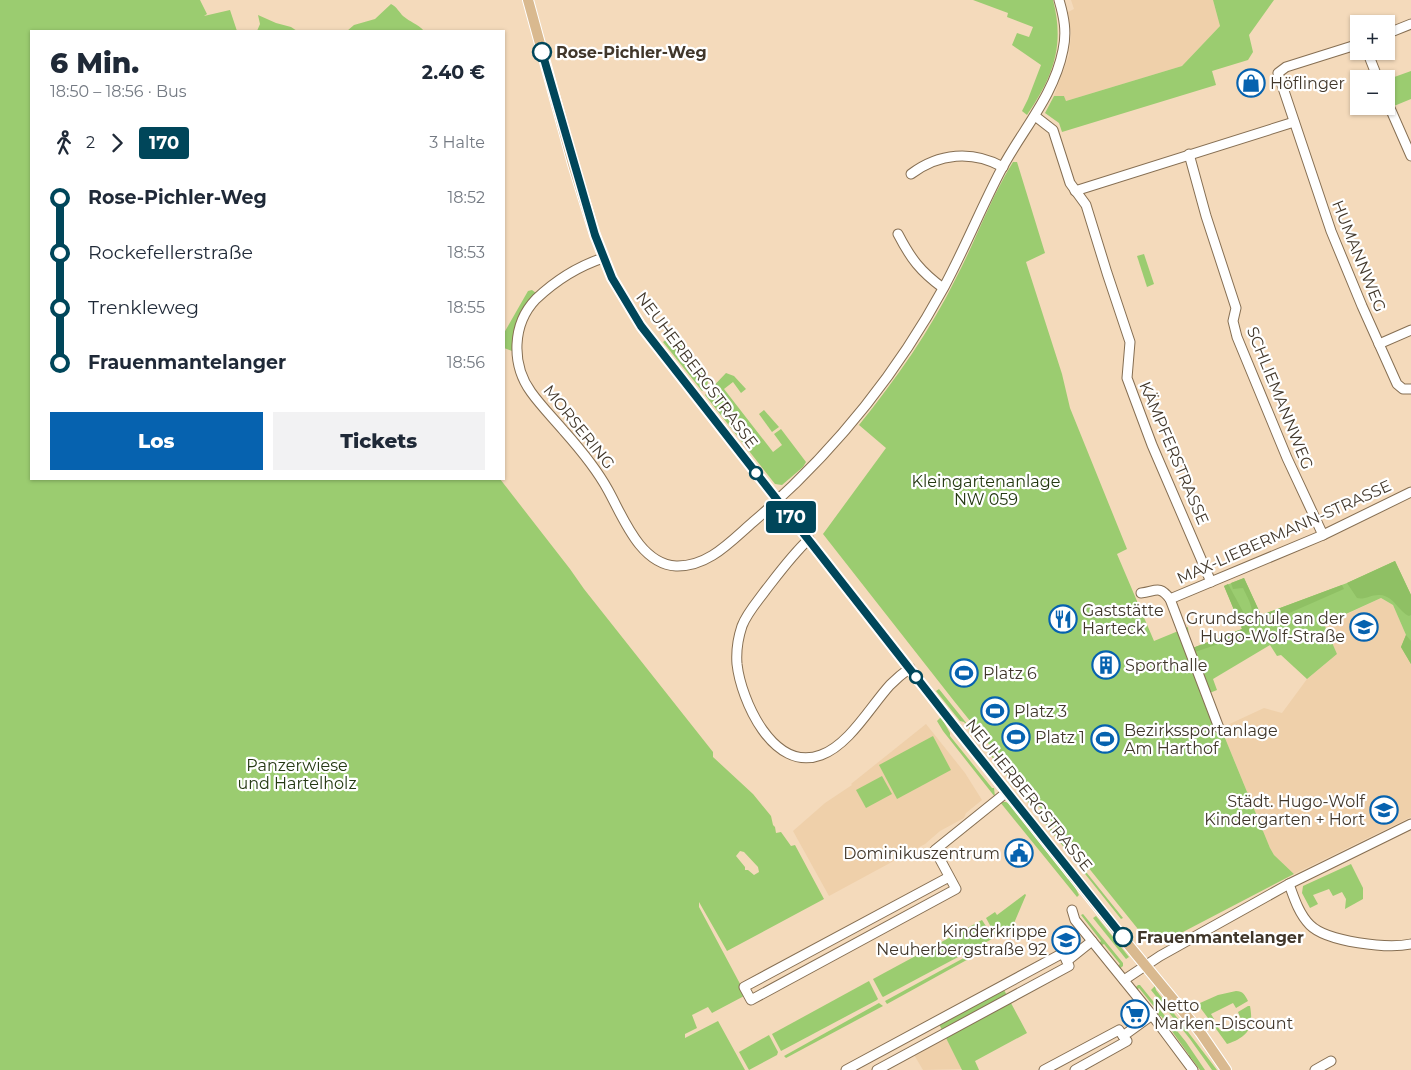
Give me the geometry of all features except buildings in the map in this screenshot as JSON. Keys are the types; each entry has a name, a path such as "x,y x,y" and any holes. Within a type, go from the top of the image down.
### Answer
{"main road":[{"name":"NEUHERBERGSTRASSE","path":"528,0 583,198 604,258 616,284 641,326 1007,792 1200,1032 1226,1070"}],"street":[{"name":"MORSERING","path":"604,258 565,276 550,286 533,302 518,330 517,354 524,380 530,390 584,454 603,482 638,543 647,554 673,566 698,563 728,544 813,466 871,399 908,348 943,288 1003,167 1050,89 1063,51 1065,28 1059,0"},
{"path":"1395,30 1411,24"},
{"name":"HUMANNWEG","path":"1350,47 1286,67 1278,73 1331,232 1397,384 1403,389 1411,389"},
{"path":"1393,115 1411,156"},
{"name":"KÄMPFERSTRASSE","path":"1035,116 1053,130 1070,183 1086,205 1130,342 1126,378 1152,445 1211,582"},
{"path":"1075,191 1294,122"},
{"name":"SCHLIEMANNWEG","path":"1188,154 1236,308 1233,321 1237,337 1287,458 1323,535"},
{"path":"911,174 921,166 936,159 956,155 969,155 981,158 1003,167"},
{"path":"898,234 914,262 926,275 943,288"},
{"path":"1379,344 1411,330"},
{"name":"MAX-LIEBERMANN-STRASSE","path":"1170,599 1323,535 1411,492"},
{"path":"809,540 793,554 749,612 739,636 737,662 740,678 751,711 760,727 783,750 795,756 814,758 823,755 844,739 890,685 910,668"},
{"path":"1141,593 1159,590 1165,592 1170,599 1219,728"},
{"path":"949,877 744,987 751,1000 956,889 935,850 1007,792"},
{"path":"1124,980 1160,956 1289,884 1411,824"},
{"path":"1289,884 1304,917 1310,925 1323,934 1385,946 1411,944"},
{"path":"1072,910 1075,920 1152,1015 1192,1070"},
{"path":"846,933 853,946"},
{"path":"1066,961 1092,941"},
{"path":"846,1070 1063,953 1069,966 878,1070"},
{"path":"1009,982 1016,995"},
{"path":"970,1003 977,1016"},
{"path":"1123,1036 1152,1015"},
{"path":"1044,1070 1119,1030 1127,1041 1076,1070"},
{"path":"1104,1038 1110,1050"},
{"path":"892,1045 900,1058"},
{"path":"1315,1070 1331,1061"}],"shaded area":[{"path":"1071,0 1213,0 1220,26 1182,66 1066,101 1064,96 1054,96 1069,55 1071,33 1068,12 1074,9"},
{"path":"1381,598 1393,605 1406,635 1401,647 1411,664 1411,817 1294,874 1274,855 1270,848 1221,728 1264,708 1282,713 1307,679 1337,654 1324,625"},
{"path":"926,724 965,773 982,800 966,813 964,818 940,831 925,844 829,896 793,831 825,803 852,785"},
{"path":"945,1036 963,1069 923,1070 913,1053"}],"green space":[{"name":"Panzerwiese und Hartelholz","path":"0,0 200,0 207,14 204,16 230,10 237,30 30,30 30,480 501,480 713,752 713,757 753,794 771,816 776,833 781,832 791,846 795,845 824,899 727,951 699,902 699,907 746,995 712,1013 708,1007 692,1015 697,1028 685,1034 685,1038 718,1021 745,1070 0,1070","holes":["740,851 744,852 758,867 759,872 754,875 745,870 745,867 736,856"]},
{"path":"973,0 1053,0 1058,32 1057,47 1050,74 1027,115 1022,111 1041,65 1012,45 1017,33 1029,37 1033,27 1007,17 1008,13"},
{"path":"1213,0 1274,0 1249,35 1253,52 1248,60 1212,71 1216,85 1062,132 1059,123 1045,113 1054,96 1064,96 1066,101 1182,66 1220,26"},
{"path":"391,4 403,16 423,30 348,30 354,25 375,19"},
{"path":"258,15 296,30 257,30 260,24"},
{"path":"1411,71 1411,99 1395,106 1395,77"},
{"name":"Kleingartenanlage NW 059","path":"1013,162 1017,162 1045,253 1026,262 1062,374 1070,408 1127,549 1117,554 1154,641 1188,627 1190,649 1242,629 1224,586 1244,578 1261,615 1347,583 1395,561 1411,595 1411,664 1401,647 1406,635 1393,605 1381,598 1324,624 1337,654 1307,679 1281,655 1277,656 1270,645 1213,679 1217,690 1207,694 1270,848 1274,855 1294,874 1160,944 1150,944 954,701 823,534 886,448 859,425 924,336 946,298 997,190"},
{"path":"1144,254 1154,284 1147,287 1137,256"},
{"path":"532,290 536,293 518,320 512,351 505,348 505,331 528,291"},
{"path":"671,336 676,337 708,381 707,387 702,391 663,342"},
{"path":"726,373 734,376 746,389 741,393 733,382 724,389 773,452 782,445 774,434 781,429 806,462 803,467 782,485 775,484 705,395"},
{"path":"764,410 779,427 772,432 759,414"},
{"path":"1395,561 1411,595 1411,615 1409,616 1385,596 1377,595 1357,598 1347,583"},
{"path":"1244,578 1261,615 1342,585 1344,589 1255,628 1251,621 1252,612 1250,604 1243,588 1233,589 1231,583"},
{"path":"1228,584 1253,630 1239,637 1195,652 1190,649 1242,629 1224,586"},
{"path":"1406,635 1411,641 1411,664 1401,647"},
{"path":"939,689 1123,918 1121,919 964,722 960,721 936,691"},
{"path":"941,717 950,736 992,788 994,788 995,797 943,731 937,721"},
{"path":"933,736 951,770 897,799 879,765"},
{"path":"882,776 892,794 866,808 856,790"},
{"path":"1000,802 1010,804 1068,879 1071,879 1079,895 1077,897"},
{"path":"1351,864 1363,888 1363,899 1345,909 1346,899 1342,892 1333,896 1329,889 1313,895 1318,904 1310,908 1302,893 1303,886"},
{"path":"1025,894 1012,928 996,936 986,918 995,912 997,915"},
{"path":"1083,914 1123,963 1123,966 1118,970 1116,967 1120,964 1104,944 1100,946 1098,944 1101,941 1081,915"},
{"path":"1096,916 1129,957 1126,959 1093,918"},
{"path":"982,920 993,937 992,939 882,996 873,979"},
{"path":"982,948 983,951 887,1004 885,1001"},
{"path":"869,981 877,1000 781,1051 772,1034"},
{"path":"1140,985 1186,1042 1205,1070 1200,1070 1191,1058 1187,1061 1185,1058 1189,1055 1161,1016 1157,1019 1155,1016 1159,1013 1139,988 1136,991 1134,989"},
{"path":"1155,986 1156,990 1217,1070 1212,1070 1151,990"},
{"path":"1003,988 1027,1033 975,1061 979,1070 962,1070 938,1022"},
{"path":"1236,991 1244,994 1248,1001 1236,1008 1233,1003 1211,1014 1214,1019 1211,1022 1199,1006 1200,1003 1218,995"},
{"path":"879,1003 883,1006 786,1058 784,1056"},
{"path":"1250,1006 1251,1020 1248,1031 1245,1035 1227,1044 1214,1026 1217,1026 1220,1030 1241,1019 1238,1012"},
{"path":"769,1035 778,1052 777,1055 749,1070 739,1052"}],"bus line":[{"name":"170","path":"542,52 595,235 612,278 641,326 956,728 1123,937"}],"place":[{"name":"Rose-Pichler-Weg","path":"542,52"},
{"name":"Höflinger","path":"1251,83"},
{"name":"Gaststätte Harteck","path":"1063,619"},
{"name":"Grundschule an der Hugo-Wolf-Straße","path":"1364,627"},
{"name":"Sporthalle","path":"1106,665"},
{"name":"Platz 6","path":"964,673"},
{"name":"Platz 3","path":"995,711"},
{"name":"Platz 1","path":"1016,737"},
{"name":"Bezirkssportanlage Am Harthof","path":"1105,739"},
{"name":"Städt. Hugo-Wolf Kindergarten + Hort","path":"1384,810"},
{"name":"Dominikuszentrum","path":"1019,853"},
{"name":"Frauenmantelanger","path":"1123,937"},
{"name":"Kinderkrippe Neuherbergstraße 92","path":"1066,940"},
{"name":"Netto Marken-Discount","path":"1135,1014"}]}
